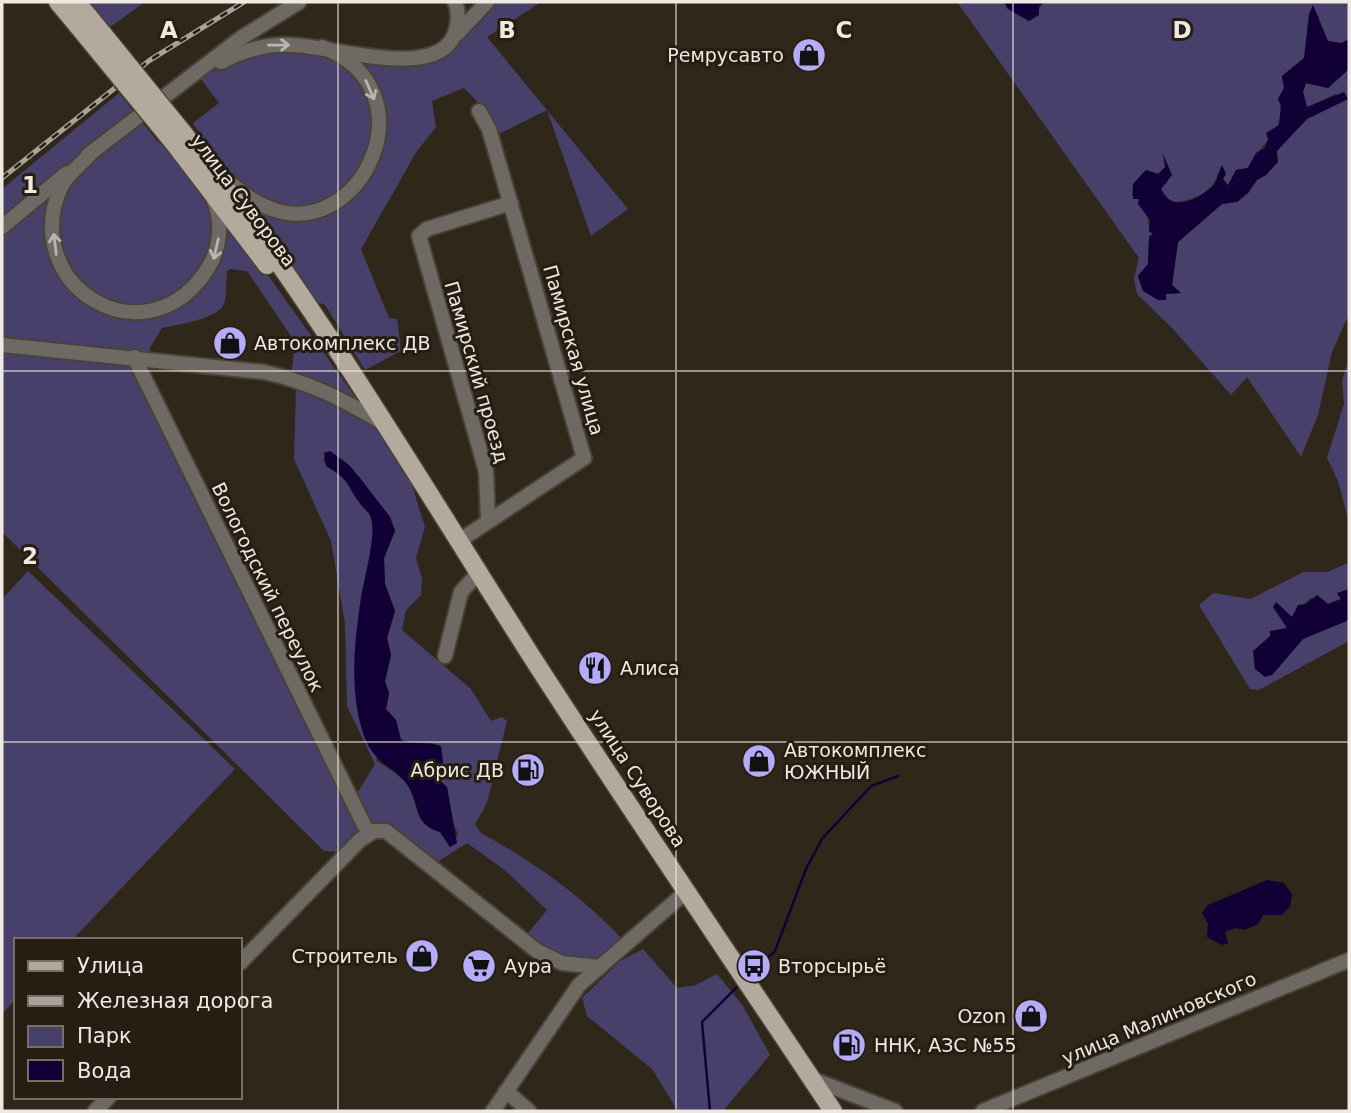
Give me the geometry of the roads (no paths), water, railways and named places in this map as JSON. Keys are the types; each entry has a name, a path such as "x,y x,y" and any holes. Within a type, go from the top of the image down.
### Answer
{"main road":[{"name":"улица Суворова","path":"58,2 83,22 295,284 390,428 479,572 833,1111"},
{"name":"улица Суворова","path":"76,2 83,22"},
{"name":"улица Суворова","path":"179,138 206,184 390,428"}],"street":[{"path":"2,227 93,151 241,38 299,2"},
{"path":"454,37 459,21 455,2"},
{"path":"194,76 228,58 266,45 322,47 411,60 428,58 442,50 487,2"},
{"path":"179,138 250,199 273,210 310,212 338,199 348,192 372,161 379,144 380,122 374,96 361,71 344,56 322,47"},
{"name":"Памирская улица","path":"459,541 584,458 489,129 479,111"},
{"path":"53,219 62,186 93,151"},
{"path":"31,202 49,202 55,251 66,276 87,297 113,310 139,314 159,311 181,300 200,283 213,261 219,234 219,214 206,184"},
{"name":"Памирский проезд","path":"488,520 486,471 419,236 427,229 511,203"},
{"path":"2,345 258,371 294,379 338,396 390,428"},
{"name":"Вологодский переулок","path":"134,357 368,833"},
{"path":"445,656 461,592 479,572"},
{"path":"242,961 368,833 386,831 537,951 562,962 600,967"},
{"path":"493,1111 574,990 687,891"},
{"name":"улица Малиновского","path":"984,1111 1349,960"},
{"path":"812,1079 895,1111"},
{"path":"506,1091 529,1111"}],"water":[{"path":"1004,2 1044,2 1039,6 1039,15 1029,21 1008,9"},
{"path":"1313,5 1328,41 1342,43 1349,39 1349,69 1328,88 1306,83 1303,92 1307,107 1344,92 1348,99 1307,119 1277,151 1278,162 1257,180 1248,193 1237,202 1222,204 1178,242 1172,285 1181,293 1166,294 1166,300 1158,300 1143,291 1138,276 1148,264 1149,237 1153,233 1149,232 1150,220 1138,204 1139,199 1133,199 1133,184 1146,170 1158,174 1165,167 1163,154 1172,175 1161,189 1172,201 1186,202 1201,195 1214,185 1222,165 1226,174 1223,179 1228,185 1236,170 1248,168 1256,153 1265,148 1268,139 1266,133 1279,125 1281,105 1278,99 1284,88 1282,76 1304,58 1309,14"},
{"path":"330,451 349,465 360,478 390,517 395,531 384,558 385,584 395,611 387,638 391,655 385,681 389,693 386,709 396,720 401,740 441,746 443,762 437,778 447,787 457,843 450,847 440,832 425,824 406,783 377,758 368,745 359,720 355,650 372,522 370,514 345,481 326,466 324,453"},
{"path":"1349,589 1349,620 1303,639 1272,675 1265,677 1255,669 1253,651 1270,636 1270,631 1287,628 1273,607 1276,602 1292,617 1298,605 1306,604 1317,595 1328,604 1341,599 1337,593"},
{"path":"1267,880 1284,883 1292,894 1290,906 1282,915 1263,915 1258,924 1244,930 1236,928 1225,932 1228,943 1222,945 1207,937 1208,924 1202,913 1208,905"}],"waterway":[{"path":"751,974 775,951 806,869 822,839 871,786 898,776"},
{"path":"710,1111 702,1022 741,983"}],"railway":[{"path":"2,178 150,60 244,2"}],"place":[{"name":"Ремрусавто","path":"809,55"},
{"name":"Автокомплекс ДВ","path":"230,343"},
{"name":"Алиса","path":"595,668"},
{"name":"Автокомплекс ЮЖНЫЙ","path":"759,761"},
{"name":"Абрис ДВ","path":"528,770"},
{"name":"Строитель","path":"422,956"},
{"name":"Аура","path":"479,966"},
{"name":"Вторсырьё","path":"754,966"},
{"name":"Ozon","path":"1031,1016"},
{"name":"ННК, АЗС №55","path":"849,1045"}]}
